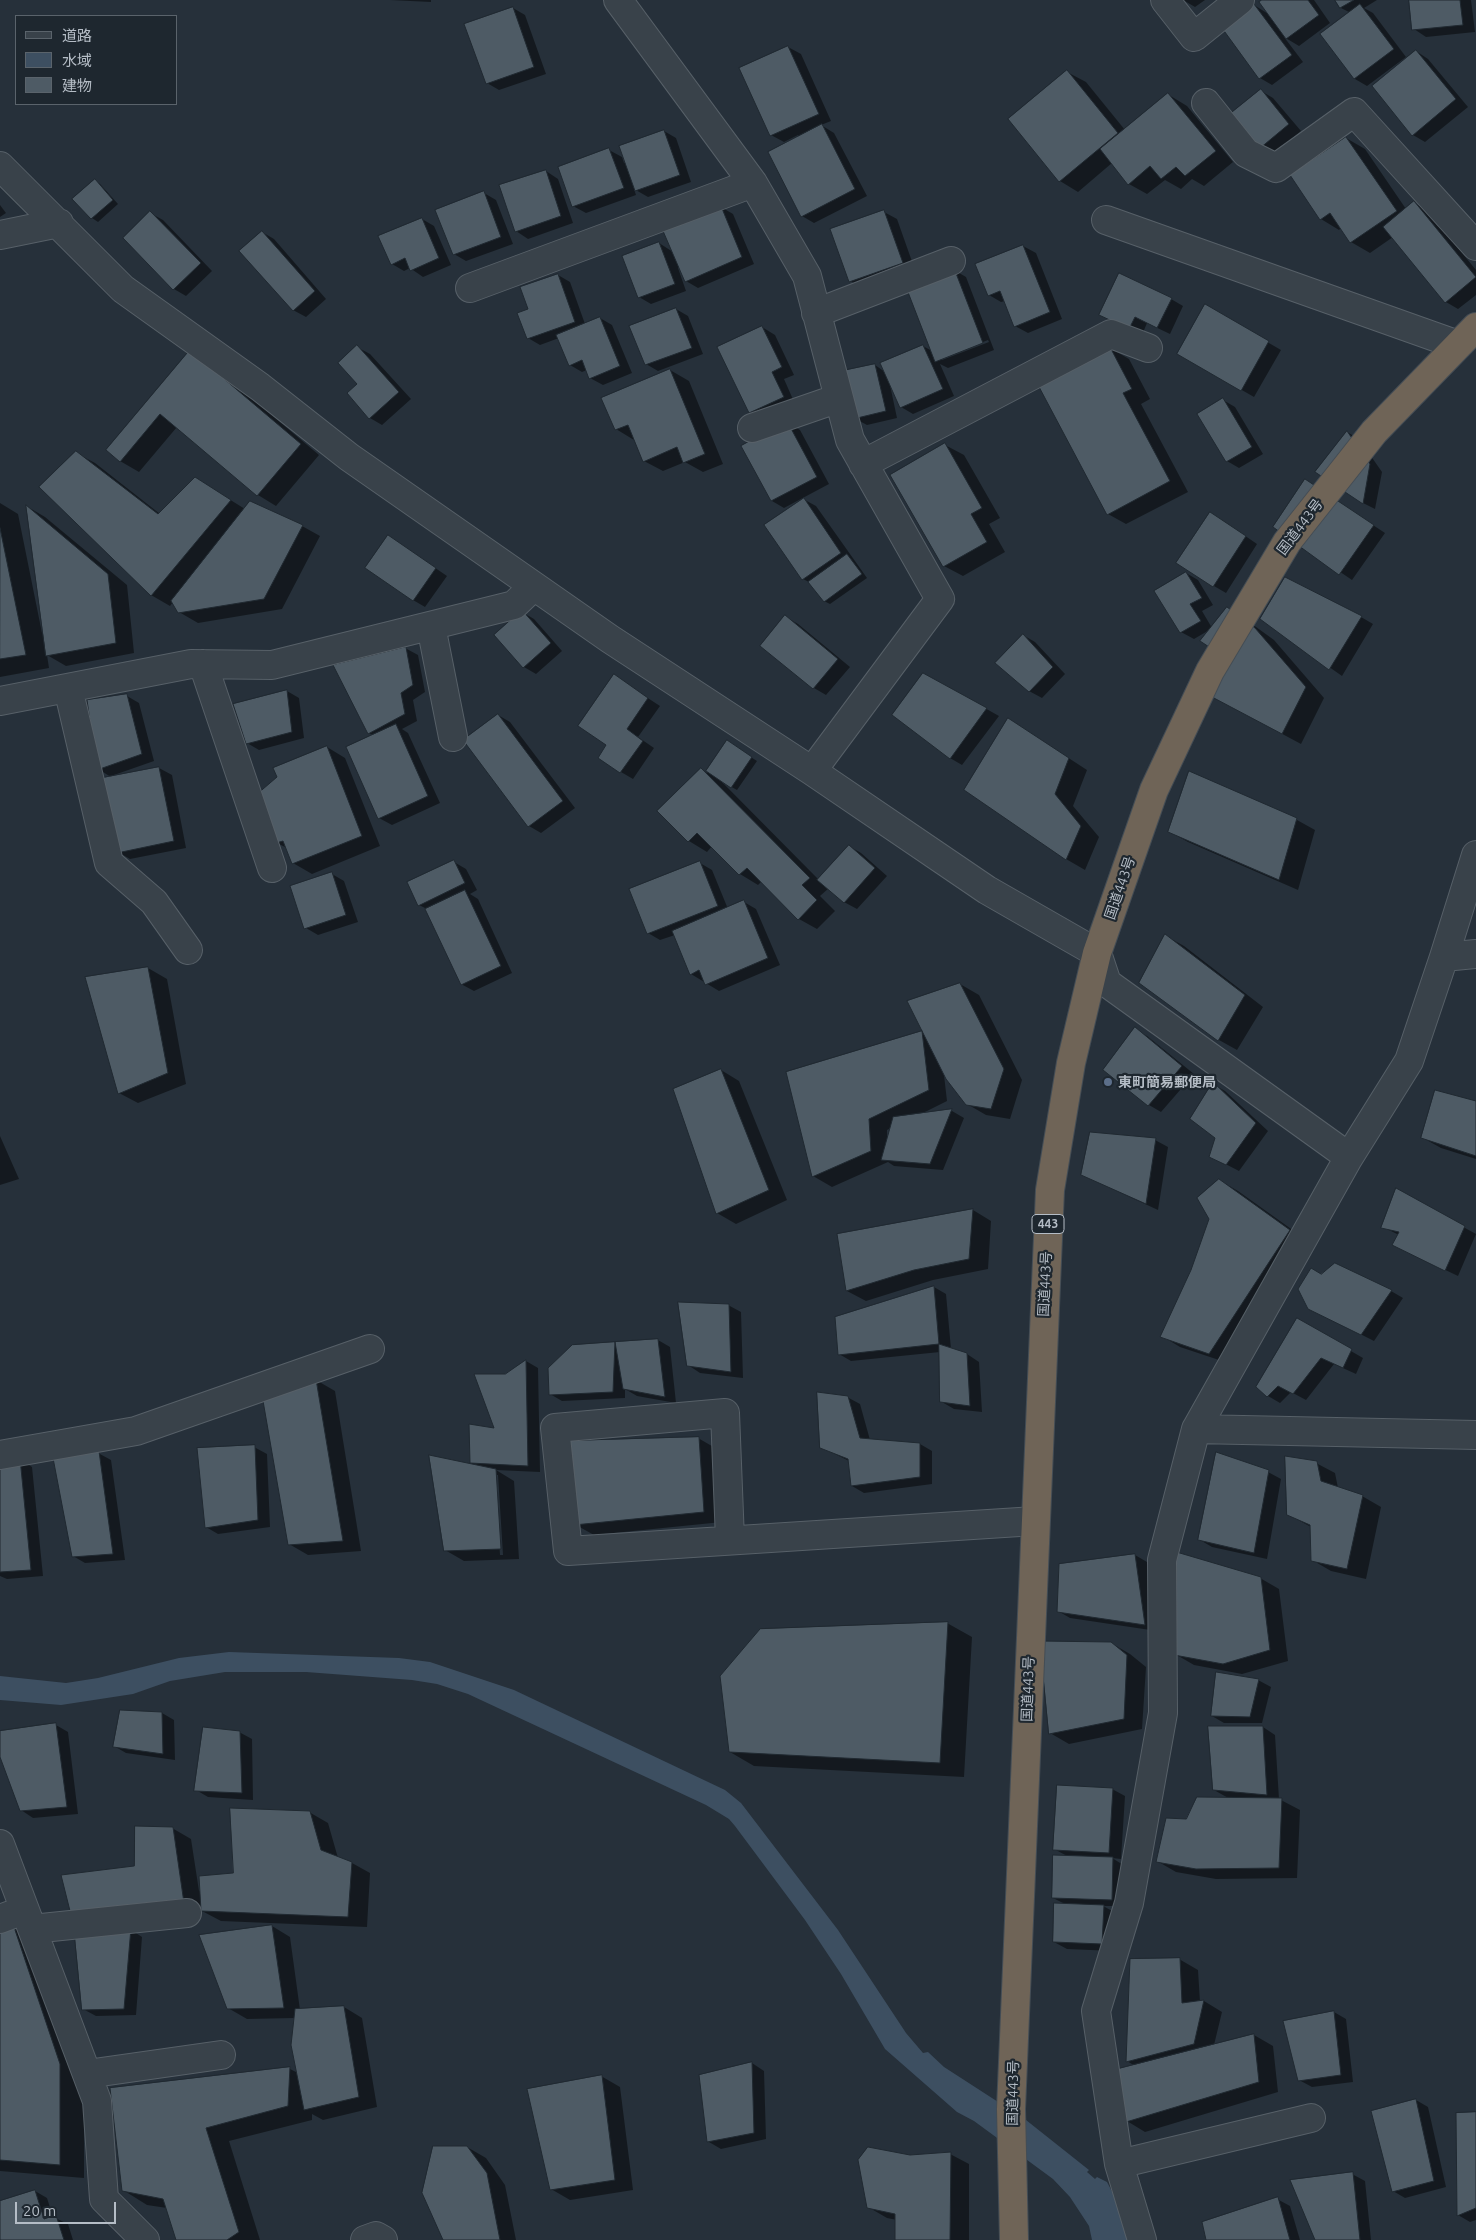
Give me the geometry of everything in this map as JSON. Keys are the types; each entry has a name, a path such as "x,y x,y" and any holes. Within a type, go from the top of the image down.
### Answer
{"highway":[{"name":"国道443号","path":"1014,2240 1011,2109 1050,1190 1071,1063 1097,953 1154,790 1210,671 1287,542 1374,432 1467,336"}],"street":[{"path":"618,0 753,183 807,276 850,440 940,599 812,771"},
{"path":"1165,0 1194,37 1240,0"},
{"path":"1206,103 1246,152 1276,168 1354,112 1476,246"},
{"path":"0,166 123,289 260,388 349,457 610,639 812,771 987,890 1097,953 1107,983 1349,1158"},
{"path":"470,288 753,183"},
{"path":"1106,220 1467,336"},
{"path":"0,234 59,224"},
{"path":"816,313 951,261"},
{"path":"863,464 1111,334 1148,348"},
{"path":"752,428 838,398"},
{"path":"0,701 191,664 272,665 514,605 534,586"},
{"path":"431,626 453,737"},
{"path":"203,664 272,868"},
{"path":"68,688 109,863 154,902 188,950"},
{"path":"1142,2240 1119,2164 1096,2011 1128,1903 1163,1713 1162,1560 1196,1429 1349,1158 1409,1061 1476,855"},
{"path":"1444,957 1476,954"},
{"path":"0,1455 136,1431 370,1349"},
{"path":"730,1540 725,1413 555,1428 568,1550 730,1540 1035,1521"},
{"path":"1196,1429 1476,1435"},
{"path":"0,1844 19,1919 98,2101 104,2198 145,2240"},
{"path":"19,1919 188,1913"},
{"path":"87,2074 221,2055"},
{"path":"1119,2164 1311,2118"},
{"path":"365,2240 376,2236 383,2240"}],"water":[{"path":"229,1652 399,1658 430,1662 514,1690 725,1790 741,1803 838,1930 906,2033 923,2053 928,2052 944,2067 1026,2120 1089,2170 1087,2172 1095,2179 1097,2177 1107,2182 1117,2201 1130,2240 1092,2240 1089,2226 1070,2197 1053,2179 974,2121 957,2112 885,2049 841,1974 805,1920 729,1819 706,1805 468,1694 437,1684 412,1680 306,1672 225,1672 170,1681 133,1694 61,1705 0,1700 0,1676 66,1683 98,1678 179,1658"}],"building":[{"path":"1262,0 1308,0 1319,15 1286,39 1259,2"},
{"path":"1335,0 1354,0 1340,8"},
{"path":"1409,0 1460,0 1463,25 1412,30"},
{"path":"1254,4 1292,55 1259,79 1222,28"},
{"path":"1360,4 1394,49 1354,79 1320,34"},
{"path":"513,7 534,67 486,84 464,24"},
{"path":"788,46 819,114 770,136 739,68"},
{"path":"1416,50 1456,99 1412,136 1372,86"},
{"path":"1067,70 1118,133 1059,182 1008,119"},
{"path":"1261,89 1289,124 1259,149 1230,114"},
{"path":"1168,93 1216,151 1185,176 1176,167 1161,179 1150,166 1128,185 1100,149"},
{"path":"822,124 855,189 801,217 768,152"},
{"path":"664,130 680,175 635,191 619,146"},
{"path":"1346,137 1397,211 1350,243 1330,213 1320,220 1290,175"},
{"path":"609,148 624,188 572,207 558,167"},
{"path":"546,170 561,216 515,232 499,185"},
{"path":"95,179 113,200 91,219 72,199"},
{"path":"484,191 501,237 453,255 435,210"},
{"path":"1414,201 1476,277 1445,303 1383,227"},
{"path":"721,206 742,257 685,282 663,231"},
{"path":"884,210 903,263 849,282 830,229"},
{"path":"150,211 201,263 173,290 123,238"},
{"path":"422,218 439,258 410,271 405,258 391,265 378,236"},
{"path":"262,231 315,291 293,311 239,251"},
{"path":"659,242 675,284 638,298 622,256"},
{"path":"1023,245 1050,312 1014,327 1000,291 988,296 975,264"},
{"path":"954,268 983,343 935,362 906,287"},
{"path":"1119,273 1172,298 1157,328 1135,317 1129,329 1099,315"},
{"path":"558,274 575,322 527,339 517,313 528,309 520,287"},
{"path":"1205,304 1269,341 1241,391 1177,354"},
{"path":"676,308 692,348 645,365 629,326"},
{"path":"600,317 620,366 589,379 582,360 569,366 556,335"},
{"path":"762,326 782,367 772,372 784,397 749,413 717,347"},
{"path":"357,345 399,392 369,419 347,393 357,384 338,363"},
{"path":"923,345 943,389 900,408 880,363"},
{"path":"1110,347 1132,389 1123,393 1170,481 1107,515 1038,385"},
{"path":"190,350 301,444 257,496 160,414 120,462 106,450"},
{"path":"875,364 886,411 853,419 842,371"},
{"path":"670,369 705,454 683,463 677,447 643,462 628,425 615,430 601,398"},
{"path":"1223,398 1252,447 1226,462 1197,414"},
{"path":"787,421 817,477 771,501 741,446"},
{"path":"1347,431 1370,464 1363,504 1315,472"},
{"path":"945,443 982,508 971,514 987,542 943,567 890,475"},
{"path":"76,451 158,514 195,477 231,500 151,596 39,487"},
{"path":"1305,479 1374,525 1339,575 1273,527"},
{"path":"804,498 841,553 802,580 764,525"},
{"path":"250,501 303,525 264,599 178,613 171,601"},
{"path":"26,505 108,574 116,643 46,656"},
{"path":"1210,512 1246,536 1213,587 1176,563"},
{"path":"0,528 26,655 0,659"},
{"path":"388,535 436,568 413,601 365,568"},
{"path":"847,554 862,574 824,602 808,582"},
{"path":"1186,572 1202,598 1190,604 1201,621 1180,633 1154,591"},
{"path":"1285,577 1362,616 1329,670 1260,619"},
{"path":"1227,607 1255,628 1306,687 1282,734 1212,697 1229,660 1200,641"},
{"path":"522,610 551,643 523,668 494,635"},
{"path":"785,615 838,659 813,689 760,646"},
{"path":"1023,634 1053,667 1029,692 995,663"},
{"path":"406,647 413,685 401,693 405,714 368,734 333,665"},
{"path":"923,673 987,708 950,759 892,715"},
{"path":"614,674 648,698 627,729 643,741 620,773 598,758 606,745 578,726"},
{"path":"287,690 292,732 246,744 233,704"},
{"path":"127,694 142,754 97,770 87,700"},
{"path":"498,714 563,801 528,827 463,740"},
{"path":"1008,718 1069,758 1055,794 1081,826 1066,860 964,790"},
{"path":"396,724 428,796 378,819 346,747"},
{"path":"727,740 752,757 731,788 706,771"},
{"path":"327,746 362,836 292,864 283,841 276,843 256,795 277,777 273,768"},
{"path":"159,767 174,841 117,853 102,778"},
{"path":"701,768 810,878 802,885 817,900 798,920 747,868 739,875 697,833 688,842 657,811"},
{"path":"1189,771 1297,818 1279,880 1168,832"},
{"path":"849,845 875,868 844,903 817,880"},
{"path":"454,860 465,883 418,906 407,882"},
{"path":"700,861 718,906 647,934 629,889"},
{"path":"332,872 346,915 304,929 290,886"},
{"path":"465,890 501,966 461,985 425,909"},
{"path":"744,900 768,958 705,985 699,970 690,975 672,931"},
{"path":"1165,934 1245,995 1218,1041 1139,983"},
{"path":"148,967 168,1073 118,1094 85,977"},
{"path":"960,983 1004,1069 991,1109 966,1105 946,1079 907,1001"},
{"path":"1135,1027 1182,1066 1148,1106 1103,1070"},
{"path":"922,1031 929,1090 869,1119 871,1151 812,1177 786,1072"},
{"path":"721,1069 769,1190 716,1214 673,1089"},
{"path":"1213,1082 1256,1123 1226,1165 1209,1157 1215,1138 1190,1119"},
{"path":"1435,1090 1476,1101 1476,1156 1421,1138"},
{"path":"952,1109 930,1164 881,1160 893,1117"},
{"path":"1090,1132 1156,1138 1146,1204 1081,1175"},
{"path":"1219,1179 1290,1230 1209,1354 1160,1337 1191,1270 1209,1219 1197,1198"},
{"path":"1396,1188 1465,1226 1445,1271 1392,1245 1399,1232 1381,1228"},
{"path":"973,1209 969,1259 914,1270 846,1291 837,1234"},
{"path":"1335,1263 1392,1290 1361,1335 1308,1309 1298,1289 1311,1268 1321,1274"},
{"path":"934,1286 939,1344 838,1355 835,1317"},
{"path":"678,1302 729,1304 731,1372 687,1366"},
{"path":"1297,1318 1352,1349 1343,1368 1321,1358 1293,1394 1278,1386 1267,1397 1256,1387"},
{"path":"658,1339 665,1397 623,1389 615,1342"},
{"path":"615,1342 613,1392 549,1395 548,1368 572,1345"},
{"path":"939,1344 967,1353 970,1406 940,1402"},
{"path":"526,1360 528,1466 470,1463 469,1424 494,1428 474,1374 505,1374"},
{"path":"316,1379 343,1541 288,1545 262,1395"},
{"path":"817,1392 848,1396 860,1438 920,1443 920,1477 851,1486 848,1459 820,1448"},
{"path":"699,1437 704,1512 574,1525 564,1441"},
{"path":"255,1445 258,1520 205,1528 197,1448"},
{"path":"99,1451 113,1554 72,1557 53,1458"},
{"path":"1216,1452 1269,1470 1254,1553 1198,1540"},
{"path":"429,1455 496,1469 501,1549 444,1551"},
{"path":"1285,1456 1317,1461 1321,1481 1363,1495 1347,1569 1311,1561 1310,1525 1287,1515"},
{"path":"20,1458 31,1570 0,1572 0,1461"},
{"path":"1173,1551 1261,1577 1270,1650 1223,1664 1174,1655"},
{"path":"1135,1554 1145,1625 1057,1612 1059,1564"},
{"path":"948,1622 940,1763 729,1752 720,1676 760,1629"},
{"path":"1040,1641 1111,1642 1127,1655 1124,1719 1049,1734"},
{"path":"1216,1672 1259,1679 1250,1717 1211,1716"},
{"path":"120,1710 162,1712 163,1754 113,1747"},
{"path":"56,1723 67,1807 20,1811 0,1757 0,1731"},
{"path":"1208,1726 1263,1726 1267,1795 1213,1790"},
{"path":"203,1727 240,1731 242,1793 194,1791"},
{"path":"1057,1785 1113,1788 1109,1853 1053,1850"},
{"path":"1197,1797 1282,1798 1279,1868 1196,1869 1156,1862 1166,1818 1186,1819"},
{"path":"230,1808 310,1811 321,1850 352,1862 348,1917 201,1911 199,1876 233,1873"},
{"path":"135,1826 173,1827 184,1903 72,1919 61,1875 134,1866"},
{"path":"1053,1855 1113,1857 1112,1900 1052,1898"},
{"path":"1054,1903 1104,1905 1102,1944 1053,1942"},
{"path":"13,1924 60,2064 60,2165 0,2160 0,1931"},
{"path":"272,1925 284,2008 227,2009 199,1935"},
{"path":"74,1928 131,1928 124,2009 82,2010"},
{"path":"1180,1958 1182,2003 1204,2000 1194,2044 1126,2062 1130,1959"},
{"path":"344,2006 359,2097 304,2110 291,2045 295,2009"},
{"path":"1334,2011 1341,2075 1298,2081 1283,2021"},
{"path":"1254,2034 1259,2082 1126,2122 1114,2070"},
{"path":"752,2062 754,2133 707,2142 699,2075"},
{"path":"290,2067 288,2106 206,2128 239,2232 227,2240 176,2240 163,2199 122,2191 110,2088"},
{"path":"602,2075 615,2180 550,2190 527,2089"},
{"path":"1416,2099 1434,2181 1392,2192 1371,2111"},
{"path":"1476,2112 1476,2208 1457,2216 1456,2113"},
{"path":"433,2146 467,2146 487,2173 500,2240 443,2240 422,2193"},
{"path":"868,2147 910,2155 951,2152 950,2240 895,2240 895,2214 867,2208 858,2160"},
{"path":"1353,2172 1360,2240 1315,2240 1290,2180"},
{"path":"35,2190 44,2219 56,2215 64,2240 0,2240 0,2201"},
{"path":"1278,2197 1290,2240 1206,2240 1202,2222"}],"place":[{"name":"東町簡易郵便局","path":"1108,1082"}]}
